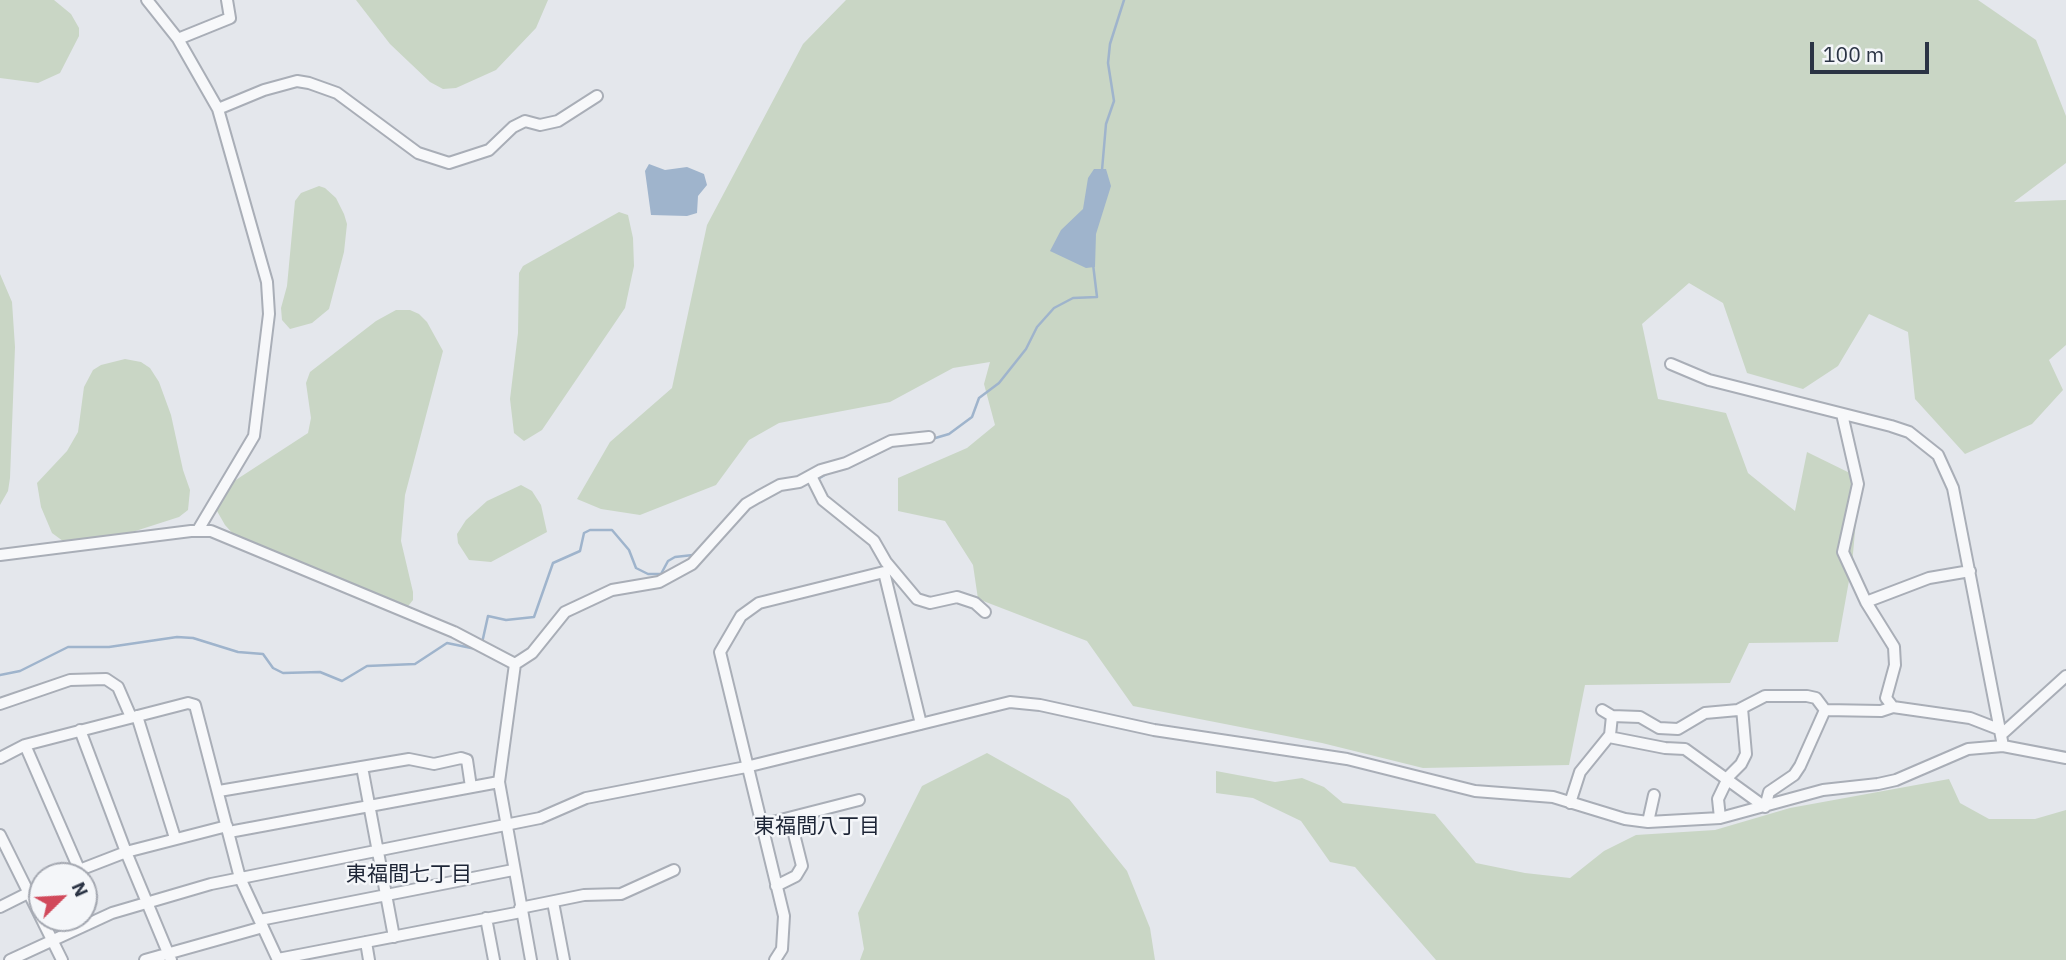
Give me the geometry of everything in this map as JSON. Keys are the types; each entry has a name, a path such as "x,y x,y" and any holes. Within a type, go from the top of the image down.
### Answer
{"street":[{"path":"148,0 178,39 218,109 267,282 269,314 254,436 198,530"},
{"path":"178,39 229,18 231,10 227,0"},
{"path":"218,109 274,87 298,82 309,83 337,93 418,153 449,163 489,150 513,127 525,121 540,125 558,121 597,96"},
{"path":"1671,364 1709,380 1909,432 1938,455 1953,488 2003,746"},
{"path":"1825,710 1881,710 1889,702 1896,655 1866,602 1843,552 1858,484 1842,414"},
{"path":"531,960 504,825 499,782 515,664 532,653 565,612 612,590 659,582 705,553 746,504 780,485 811,476 891,441 929,436"},
{"path":"811,476 823,500 874,541 885,567 921,724"},
{"path":"0,555 198,530 227,536 332,583 454,632 515,664"},
{"path":"885,567 923,603 957,597 968,600 985,612"},
{"path":"775,960 782,949 785,932 720,652 741,616 759,603 885,567"},
{"path":"1866,602 1929,578 1970,571"},
{"path":"2002,732 2066,676"},
{"path":"0,704 77,678 106,679 118,687 134,717 175,838"},
{"path":"1570,803 1580,772 1609,737 1607,713 1640,717 1659,728 1678,729 1705,713 1742,708 1765,696 1795,695 1816,698 1825,710"},
{"path":"0,758 25,745 80,730 188,702 195,705 240,877 278,960 486,918 584,895 621,894 674,870"},
{"path":"10,960 53,939 146,902 240,877 540,818 586,798 746,767 1023,702 1154,730 1347,759 1475,791 1553,797 1648,822 1720,818 1823,790 1896,780 1968,749 2003,746 2066,758"},
{"path":"1889,702 1970,718 2002,732"},
{"path":"1720,818 1718,799 1746,754 1742,708"},
{"path":"1765,807 1769,792 1800,766 1825,710"},
{"path":"1678,729 1680,748"},
{"path":"80,730 169,956"},
{"path":"1609,737 1685,748 1765,807"},
{"path":"25,745 76,862"},
{"path":"219,791 409,759 434,764 461,758 467,760 471,788"},
{"path":"362,767 394,937"},
{"path":"98,862 175,838 499,782"},
{"path":"1648,822 1654,794"},
{"path":"761,825 859,800"},
{"path":"776,886 796,876 802,866 790,818"},
{"path":"0,835 28,890"},
{"path":"145,960 169,956 262,924 386,895 513,870"},
{"path":"0,907 28,893"},
{"path":"553,902 564,960"},
{"path":"486,918 491,960"},
{"path":"49,932 62,960"},
{"path":"366,942 369,960"}],"green space":[{"path":"0,0 54,0 71,14 79,28 79,36 60,73 38,83 0,78"},
{"path":"356,0 548,0 536,28 496,70 456,88 443,89 430,82 390,44"},
{"path":"846,0 1978,0 2036,40 2066,116 2066,163 2014,202 2066,200 2066,345 2049,360 2063,390 2032,424 1965,454 1915,399 1908,332 1869,314 1838,366 1803,389 1747,373 1723,303 1689,283 1642,324 1658,399 1726,413 1748,473 1795,511 1807,452 1860,478 1852,564 1838,642 1749,643 1730,683 1585,685 1569,765 1423,768 1322,743 1133,706 1087,641 978,599 973,565 945,521 898,511 898,478 967,448 995,425 984,384 990,362 953,368 890,402 779,423 749,440 716,485 640,515 601,509 577,499 610,442 672,388 707,225 803,44"},
{"path":"319,186 336,198 344,214 347,224 344,252 329,309 312,323 290,329 282,320 281,308 287,286 295,201 301,193"},
{"path":"619,212 628,215 633,238 634,266 625,308 542,430 524,441 514,433 510,399 518,333 519,273 523,266"},
{"path":"0,274 12,302 15,347 10,478 8,491 0,505"},
{"path":"396,310 410,310 419,314 427,322 443,351 405,495 401,541 413,600 405,610 344,592 273,559 235,536 217,511 216,497 225,487 308,433 311,418 306,383 310,372 376,321"},
{"path":"125,359 141,362 150,368 159,382 171,415 190,490 188,510 179,517 123,535 67,544 52,533 41,507 37,483 67,451 78,432 84,387 93,370 101,365"},
{"path":"521,485 532,491 541,505 547,532 491,562 469,560 458,543 457,534 466,520 487,501"},
{"path":"987,753 1069,799 1127,871 1150,928 1155,960 860,960 864,949 858,913 922,786"},
{"path":"1216,771 1275,782 1302,778 1324,787 1343,803 1435,814 1476,863 1525,873 1570,878 1604,851 1636,835 1715,830 1790,808 1949,779 1960,803 1989,819 2035,819 2066,810 2066,960 1436,960 1355,867 1330,862 1301,821 1253,798 1216,793"}],"water":[{"path":"649,164 665,170 687,167 704,174 707,185 698,196 697,213 687,216 651,215 645,171"},
{"path":"1094,169 1106,169 1111,186 1096,234 1095,267 1086,268 1050,251 1061,230 1083,209 1088,178"}],"waterway":[{"path":"1102,170 1106,124 1114,101 1108,63 1110,44 1124,0"},
{"path":"932,439 949,434 972,417 979,398 999,383 1026,349 1037,327 1054,308 1073,298 1097,297 1093,264"},
{"path":"850,467 885,450"},
{"path":"818,479 830,472"},
{"path":"798,487 812,482"},
{"path":"482,643 488,616 506,620 534,617 553,563 580,551 584,533 590,530 612,530 629,550 636,568 648,574 661,574 668,561 675,557 693,555"},
{"path":"0,675 20,671 68,647 109,647 177,637 193,638 238,652 263,654 273,668 283,673 320,672 342,681 367,666 415,664 447,643 476,649"}],"district":[{"name":"東福間八丁目","path":"817,827"},
{"name":"東福間七丁目","path":"409,875"}]}
